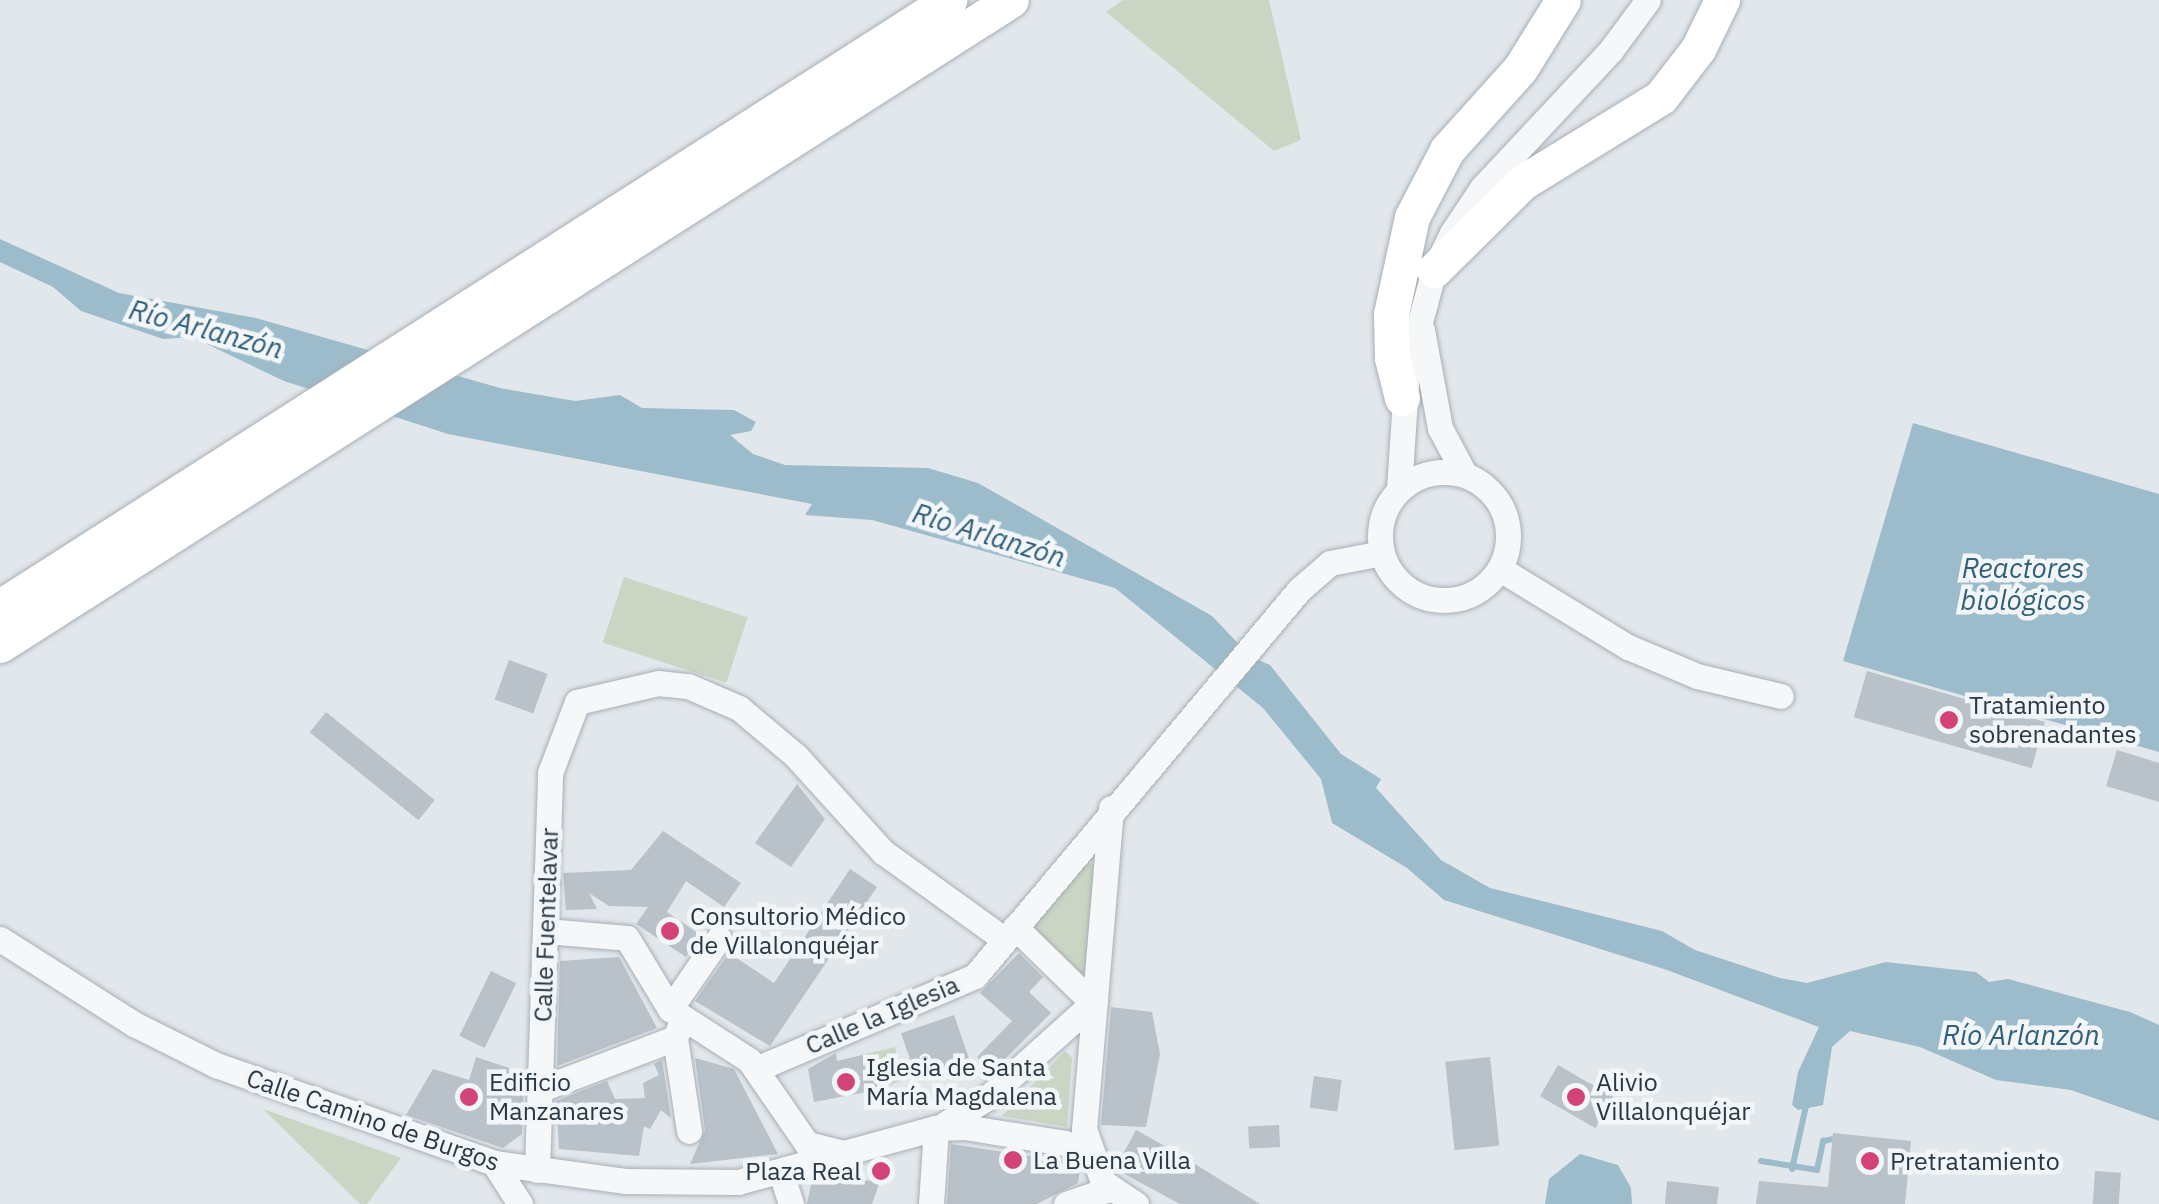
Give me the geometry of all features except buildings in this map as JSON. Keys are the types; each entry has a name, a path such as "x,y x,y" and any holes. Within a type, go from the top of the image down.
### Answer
{"main road":[{"path":"0,607 948,0"},
{"path":"0,645 1011,0"},
{"path":"1402,398 1392,358 1391,314 1412,217 1447,150 1520,69 1564,0"},
{"path":"1434,270 1523,182 1661,97 1698,49 1722,0"}],"street":[{"path":"1399,489 1402,398 1434,270 1482,188 1611,50 1648,0"},
{"path":"1421,320 1440,428 1466,475 1494,494 1506,516 1510,536 1500,568 1482,589 1443,600 1404,587 1382,553 1384,513 1399,489 1427,474 1466,475"},
{"name":"Calle la Iglesia","path":"756,1069 957,986 1010,934 1075,850 1279,611 1330,563 1382,553"},
{"path":"1500,568 1628,647 1697,676 1782,696"},
{"name":"Calle Fuentelavar","path":"537,1170 550,774 568,714 592,694 658,683 688,686 738,708 796,756 882,852 1010,934"},
{"path":"1111,808 1083,1146 1109,1189 1136,1204"},
{"path":"1075,850 1094,848 1106,863"},
{"path":"546,931 627,938 676,1022 689,1130"},
{"path":"1010,934 1094,1002"},
{"path":"541,1089 676,1022 718,938"},
{"name":"Calle Camino de Burgos","path":"0,939 134,1024 216,1065 494,1163 701,1184 848,1153 936,1128"},
{"path":"936,1128 987,1098 1094,1002"},
{"path":"676,1022 756,1069 796,1162 790,1204"},
{"path":"1056,1036 1082,1040 1090,1052"},
{"path":"987,1098 991,1129"},
{"path":"936,1128 991,1129 1083,1146"},
{"path":"931,1204 936,1128"},
{"path":"494,1163 520,1204"},
{"path":"1066,1204 1109,1189"}],"green space":[{"path":"1123,0 1269,0 1301,140 1274,151 1106,12"},
{"path":"624,577 748,617 726,683 603,643"},
{"path":"1082,860 1094,865 1087,984 1026,928"},
{"path":"895,1047 902,1080 882,1089 870,1053"},
{"path":"1065,1051 1072,1058 1067,1127 1002,1116"},
{"path":"263,1109 401,1158 367,1204 360,1204"}],"water":[{"name":"Río Arlanzón","path":"0,239 119,293 256,318 500,388 575,401 620,395 642,408 734,410 756,422 751,431 730,435 753,454 785,465 928,468 978,483 1212,616 1251,657 1270,665 1341,754 1381,779 1376,788 1441,860 1490,888 1662,931 1695,950 1780,978 1807,983 1886,962 1976,972 1989,982 2008,979 2130,1012 2159,1025 2159,1121 2071,1090 1996,1080 1920,1047 1850,1031 1832,1047 1823,1105 1798,1110 1792,1105 1798,1072 1819,1027 1667,970 1444,900 1407,868 1332,823 1321,779 1263,708 1115,588 872,520 805,515 812,504 448,434 284,381 192,337 163,339 81,311 53,287 0,262"},
{"name":"Reactores biológicos","path":"1913,423 2159,494 2159,752 1843,661"},
{"path":"1580,1154 1618,1165 1631,1188 1632,1204 1545,1204 1549,1179"}],"waterway":[{"path":"1792,1169 1806,1106"},
{"path":"1761,1161 1817,1170 1823,1141 1833,1139"}],"place":[{"name":"Tratamiento sobrenadantes","path":"1949,720"},
{"name":"Consultorio Médico de Villalonquéjar","path":"670,931"},
{"name":"Iglesia de Santa María Magdalena","path":"846,1082"},
{"name":"Edificio Manzanares","path":"469,1097"},
{"name":"Alivio Villalonquéjar","path":"1576,1097"},
{"name":"La Buena Villa","path":"1013,1160"},
{"name":"Pretratamiento","path":"1870,1161"},
{"name":"Plaza Real","path":"881,1171"}]}
